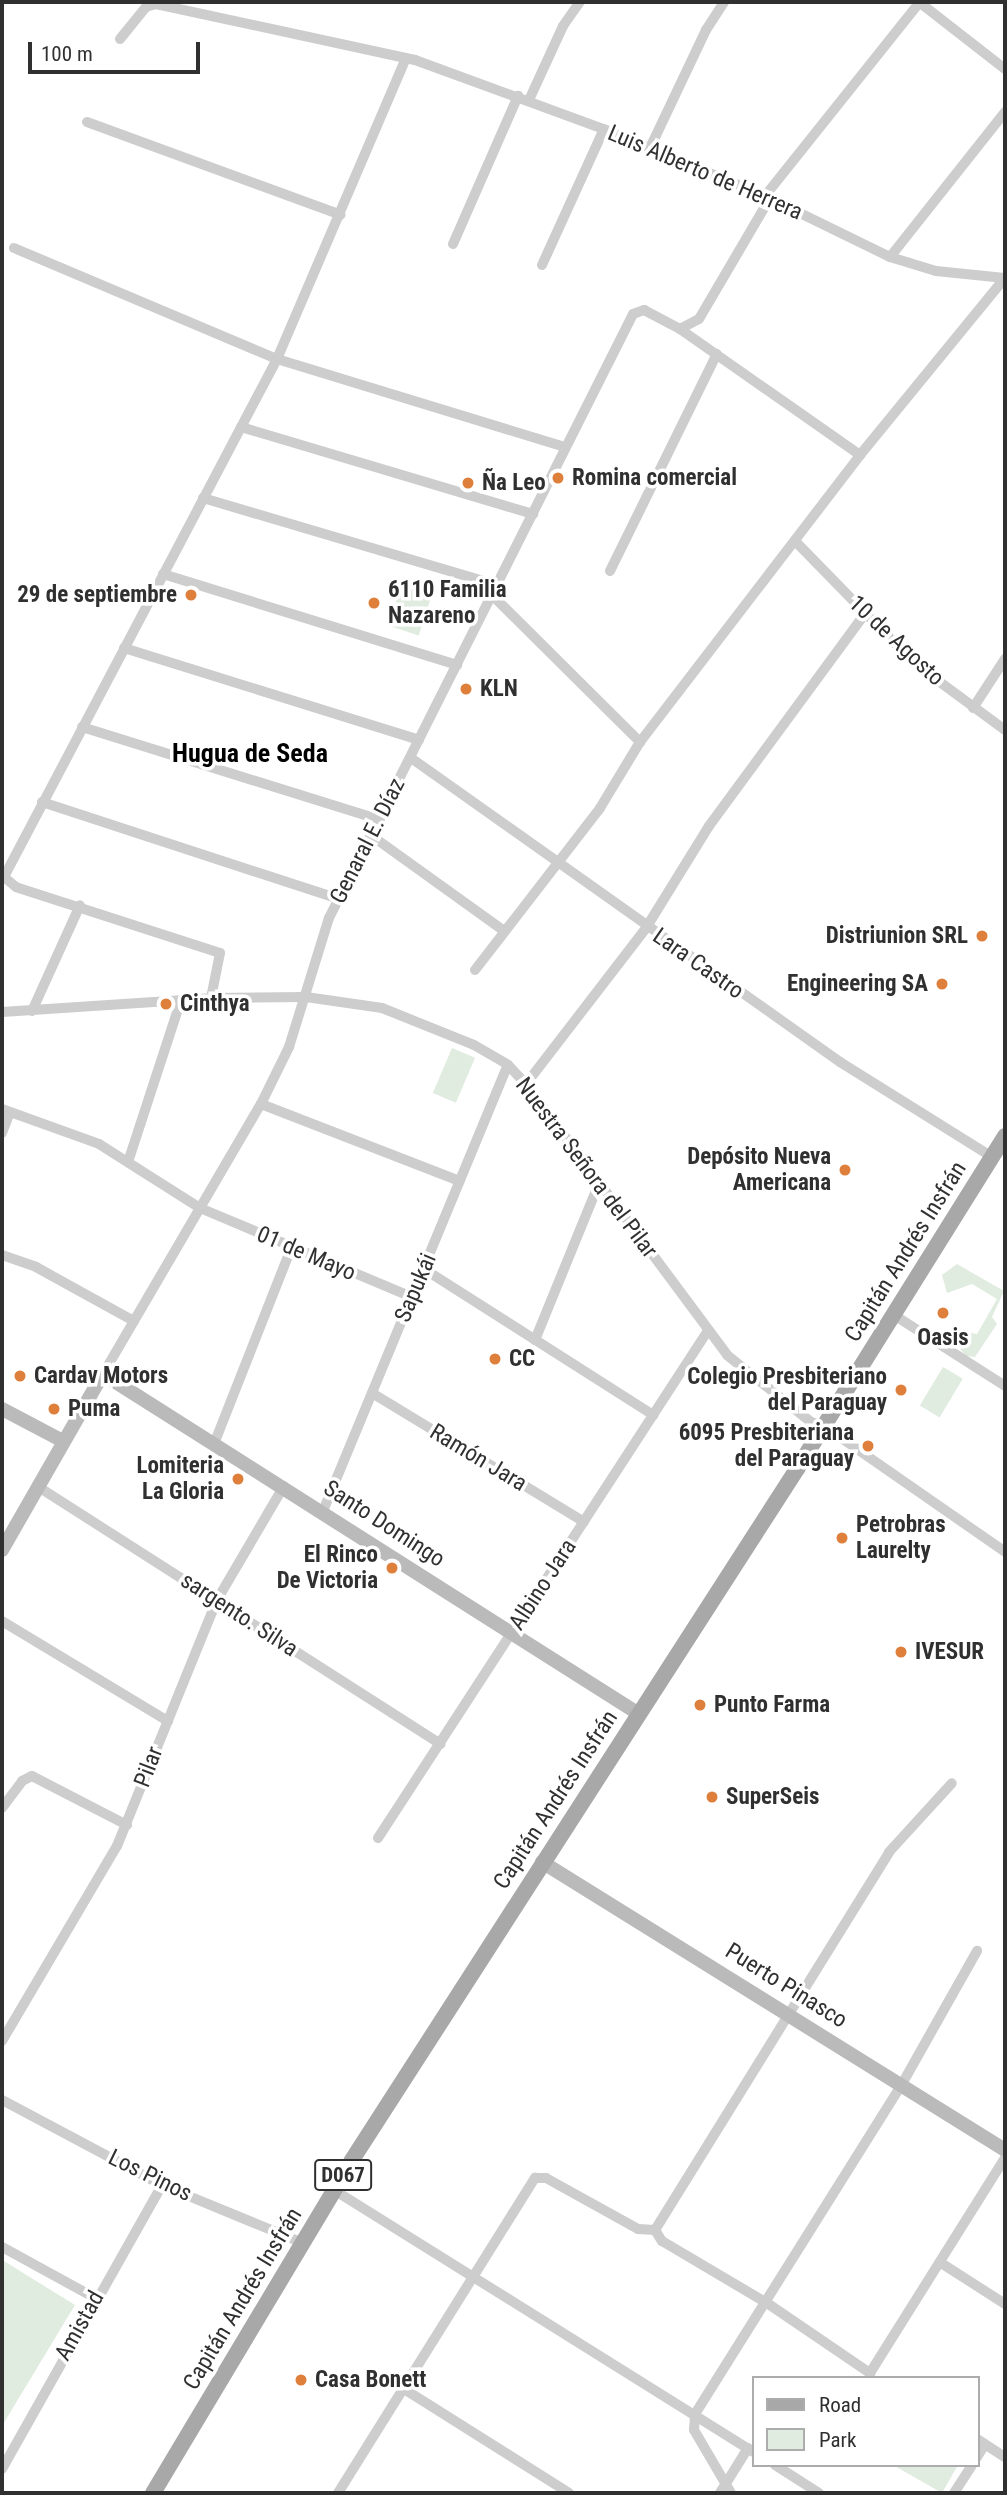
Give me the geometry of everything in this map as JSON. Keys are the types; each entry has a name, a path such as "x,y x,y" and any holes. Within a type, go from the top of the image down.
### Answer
{"main road":[{"name":"Capitán Andrés Insfrán","path":"153,2493 334,2190 824,1426 1005,1136"}],"street":[{"path":"453,244 523,98 563,26 580,2"},
{"path":"650,148 706,30 724,2"},
{"path":"860,456 680,329 699,319 768,197 919,2 1005,69"},
{"name":"Luis Alberto de Herrera","path":"120,39 146,7 156,4 405,60 415,60 523,98 650,148 768,197 890,257 936,271 1005,278"},
{"path":"211,998 220,953 5,882 42,803 277,359 341,215 405,60"},
{"path":"890,257 1005,113"},
{"path":"88,122 341,215"},
{"path":"542,265 604,129"},
{"path":"14,248 277,359 565,447"},
{"path":"475,970 600,808 640,742 797,543 860,456 1005,278"},
{"name":"Genaral E. Díaz","path":"103,1374 261,1104 289,1047 306,997 317,948 338,899 372,836 565,447 639,309 680,329"},
{"path":"610,571 717,354"},
{"path":"241,426 533,514"},
{"path":"203,498 494,590 640,742"},
{"name":"10 de Agosto","path":"797,543 914,663 1005,730"},
{"path":"163,574 457,665"},
{"path":"526,1084 646,928 709,826 865,614"},
{"path":"124,648 419,740"},
{"path":"973,708 1005,659"},
{"path":"82,727 380,820"},
{"name":"Lara Castro","path":"411,758 646,928 840,1062 992,1157"},
{"path":"42,803 338,899"},
{"path":"372,836 504,931"},
{"path":"32,1010 80,905"},
{"name":"Nuestra Señora del Pilar","path":"2,1012 211,998 306,997 355,1003 414,1018 508,1065 526,1084 707,1332 727,1355 811,1422 824,1426 1005,1552"},
{"path":"2,1133 6,1110 129,1159 181,1000"},
{"name":"Sapukái","path":"323,1511 508,1065"},
{"path":"261,1104 460,1181"},
{"name":"01 de Mayo","path":"129,1159 201,1208 291,1249 412,1297"},
{"path":"535,1340 599,1183"},
{"path":"214,1444 291,1249"},
{"path":"2,1255 36,1267 134,1321"},
{"path":"424,1269 653,1415"},
{"path":"894,1315 1005,1386"},
{"name":"Albino Jara","path":"378,1838 707,1332"},
{"path":"2,1550 103,1374"},
{"name":"Santo Domingo","path":"103,1374 284,1486 639,1714"},
{"name":"Ramón Jara","path":"372,1393 584,1522"},
{"path":"2,1409 63,1441"},
{"name":"sargento. Silva","path":"37,1486 440,1745"},
{"name":"Pilar","path":"2,2041 127,1825 217,1600 284,1486"},
{"path":"2,1621 167,1721"},
{"path":"2,1808 22,1781 32,1776 127,1825"},
{"path":"655,2230 889,1852 952,1783"},
{"name":"Puerto Pinasco","path":"542,1862 1005,2150"},
{"path":"725,2490 694,2430 695,2414 902,2084 977,1951"},
{"name":"Los Pinos","path":"2,2100 162,2185 303,2244"},
{"path":"655,2230 662,2241 767,2303 874,2375 1005,2158"},
{"path":"338,2493 537,2177 638,2229 655,2230"},
{"name":"Amistad","path":"2,2467 95,2298 162,2185"},
{"path":"334,2190 472,2279 750,2450 725,2490"},
{"path":"2,2247 95,2298"},
{"path":"941,2263 1005,2304"},
{"path":"404,2389 569,2493"},
{"path":"981,2442 1005,2458"},
{"path":"778,2467 819,2493"},
{"path":"954,2493 971,2467"}],"green space":[{"path":"404,577 434,587 419,635 388,626"},
{"path":"452,1048 475,1058 456,1103 433,1093"},
{"path":"957,1264 1004,1291 992,1317 997,1324 975,1357 965,1356 960,1348 970,1333 977,1334 997,1299 972,1284 947,1293 942,1275"},
{"path":"943,1367 963,1379 940,1417 920,1406"},
{"path":"4,2261 75,2305 2,2426 2,2265"},
{"path":"896,2467 957,2467 942,2493"}],"place":[{"name":"Romina comercial","path":"558,478"},
{"name":"Ña Leo","path":"468,483"},
{"name":"29 de septiembre","path":"191,595"},
{"name":"6110 Familia Nazareno","path":"374,603"},
{"name":"KLN","path":"466,689"},
{"name":"Distriunion SRL","path":"982,936"},
{"name":"Engineering SA","path":"942,984"},
{"name":"Cinthya","path":"166,1004"},
{"name":"Depósito Nueva Americana","path":"845,1170"},
{"name":"Oasis","path":"943,1313"},
{"name":"CC","path":"495,1359"},
{"name":"Cardav Motors","path":"20,1376"},
{"name":"Colegio Presbiteriano del Paraguay","path":"901,1390"},
{"name":"Puma","path":"54,1409"},
{"name":"6095 Presbiteriana del Paraguay","path":"868,1446"},
{"name":"Lomiteria La Gloria","path":"238,1479"},
{"name":"Petrobras Laurelty","path":"842,1538"},
{"name":"El Rinco De Victoria","path":"392,1568"},
{"name":"IVESUR","path":"901,1652"},
{"name":"Punto Farma","path":"700,1705"},
{"name":"SuperSeis","path":"712,1797"},
{"name":"Casa Bonett","path":"301,2380"}],"district":[{"name":"Hugua de Seda","path":"250,754"}]}
